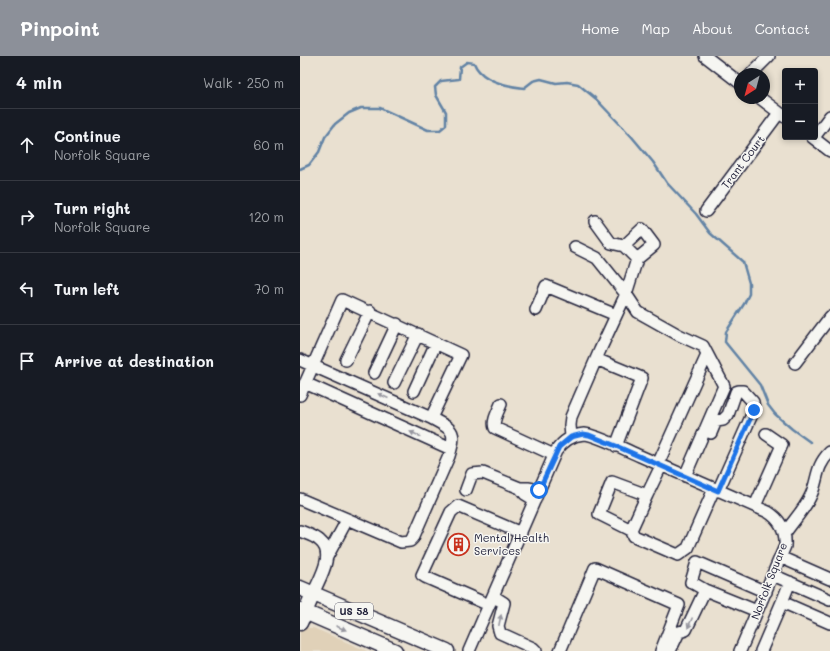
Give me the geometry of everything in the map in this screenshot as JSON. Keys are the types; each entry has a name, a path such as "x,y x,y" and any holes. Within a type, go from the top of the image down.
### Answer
{"main road":[{"path":"302,615 306,591"},
{"name":"US 58","path":"306,591 447,651"},
{"name":"US 58","path":"302,615 395,651"}],"street":[{"path":"705,56 734,78"},
{"path":"757,68 769,56"},
{"path":"768,104 782,115"},
{"name":"Trant Court","path":"706,211 782,115"},
{"path":"818,132 830,116"},
{"path":"818,140 830,150"},
{"path":"596,221 611,243 624,246 637,259"},
{"path":"469,651 554,456 559,447 571,437 571,417 626,294 637,259 654,245 642,230 624,246"},
{"path":"576,247 597,258 626,294 638,312 702,346 724,386 688,477"},
{"path":"536,310 546,286 616,315"},
{"path":"300,395 342,300 370,311 461,355 431,418"},
{"path":"346,360 370,311"},
{"path":"795,363 830,317"},
{"path":"374,373 397,324"},
{"path":"394,383 418,334"},
{"path":"414,391 436,343"},
{"path":"631,530 707,355"},
{"path":"596,359 642,378 616,446"},
{"path":"300,360 449,427 452,432 453,443 410,542 401,542 300,499"},
{"path":"305,383 451,450"},
{"path":"647,495 612,482 599,514 631,530 634,536 678,555 684,552 688,548 754,410 753,402 743,391 736,392 728,415 723,420 716,421 688,477"},
{"path":"501,404 493,426 495,428 554,456"},
{"name":"Norfolk Square","path":"571,437 583,434 589,435 775,516 782,525 785,533 785,546 740,651"},
{"path":"755,506 782,445 766,434"},
{"path":"785,533 811,496 818,470 830,452"},
{"path":"466,490 472,474 483,473 520,488 525,494 537,495"},
{"path":"521,533 458,506 451,512 422,575 425,578 491,601 504,603 498,626 500,633 533,648 536,651"},
{"path":"306,591 327,558 347,520"},
{"path":"300,531 320,540 327,551 327,558"},
{"path":"780,557 830,579"},
{"path":"757,611 705,590 691,582 697,562 766,592"},
{"path":"560,651 595,568 679,606 661,651"},
{"path":"773,574 830,600"},
{"path":"760,651 790,582"},
{"path":"670,651 679,632 686,630 705,590"},
{"path":"782,602 830,623"}],"shaded area":[{"path":"300,628 313,628 367,651 300,651"}],"waterway":[{"path":"300,169 309,165 319,152 325,137 335,124 349,113 361,108 380,108 428,130 440,130 446,125 446,112 436,95 435,87 441,81 459,79 460,67 467,62 474,63 482,74 495,82 510,86 524,88 533,81 541,79 556,83 567,82 578,84 595,98 632,137 653,162 667,183 696,214 710,233 743,262 749,283 749,294 726,332 725,342 760,385 768,405 775,414 810,442"}],"place":[{"name":"Mental Health Services","path":"459,544"}],"route":[{"path":"539,490 559,447 564,441 571,437 583,434 616,446 718,491 754,410"}]}
